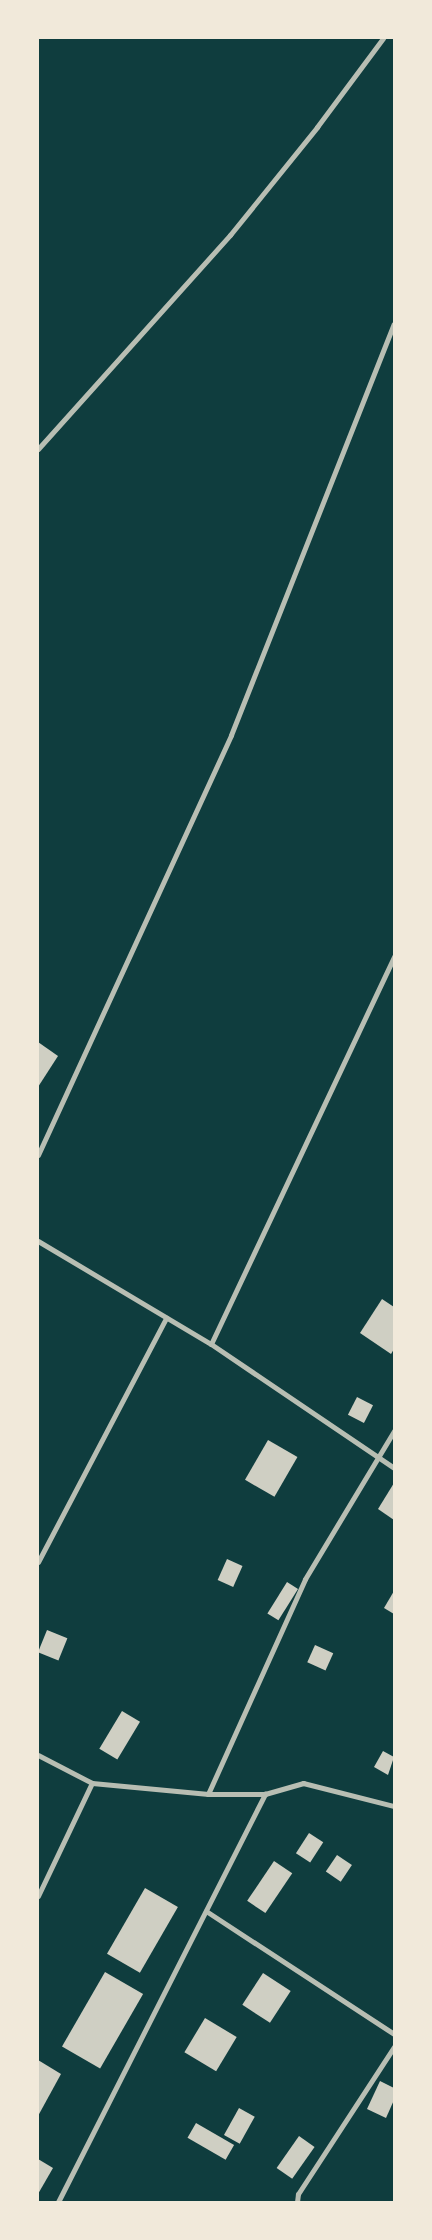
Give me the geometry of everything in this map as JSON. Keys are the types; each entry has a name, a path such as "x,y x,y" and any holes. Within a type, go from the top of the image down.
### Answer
{"street":[{"path":"38,449 230,234 317,127 382,38"},
{"path":"38,1155 231,735 394,324"},
{"path":"211,1344 394,956"},
{"path":"38,1241 211,1344 394,1468"},
{"path":"38,1562 166,1318"},
{"path":"208,1794 284,1620 394,1432"},
{"path":"38,1755 92,1782 208,1794 265,1794 303,1782 394,1806"},
{"path":"38,1896 92,1782"},
{"path":"58,2202 265,1794"},
{"path":"206,1910 394,2034"},
{"path":"297,2202 298,2194 394,2048"}],"building":[{"path":"38,1042 58,1056 38,1087"},
{"path":"382,1299 394,1307 394,1349 391,1354 360,1333"},
{"path":"357,1397 373,1405 364,1423 348,1415"},
{"path":"268,1440 297,1457 274,1497 245,1480"},
{"path":"394,1483 394,1520 378,1509"},
{"path":"227,1559 243,1566 233,1587 218,1580"},
{"path":"287,1582 298,1589 278,1620 267,1613"},
{"path":"394,1591 394,1614 384,1608"},
{"path":"47,1630 67,1638 58,1660 38,1652"},
{"path":"315,1645 333,1653 326,1670 307,1662"},
{"path":"122,1711 140,1722 117,1760 99,1749"},
{"path":"383,1751 394,1757 388,1775 374,1767"},
{"path":"309,1833 323,1842 310,1862 296,1853"},
{"path":"337,1855 352,1865 341,1882 326,1872"},
{"path":"274,1861 292,1873 265,1913 247,1901"},
{"path":"145,1888 178,1907 140,1973 107,1954"},
{"path":"105,1972 143,1994 100,2068 62,2046"},
{"path":"263,1973 291,1991 270,2023 242,2005"},
{"path":"205,2018 237,2037 216,2071 184,2052"},
{"path":"38,2060 61,2074 38,2116"},
{"path":"380,2081 394,2088 394,2100 386,2118 367,2109"},
{"path":"239,2108 255,2117 240,2144 224,2135"},
{"path":"196,2123 234,2145 226,2160 188,2138"},
{"path":"299,2136 315,2147 292,2179 277,2168"},
{"path":"38,2159 53,2168 38,2194"}]}
